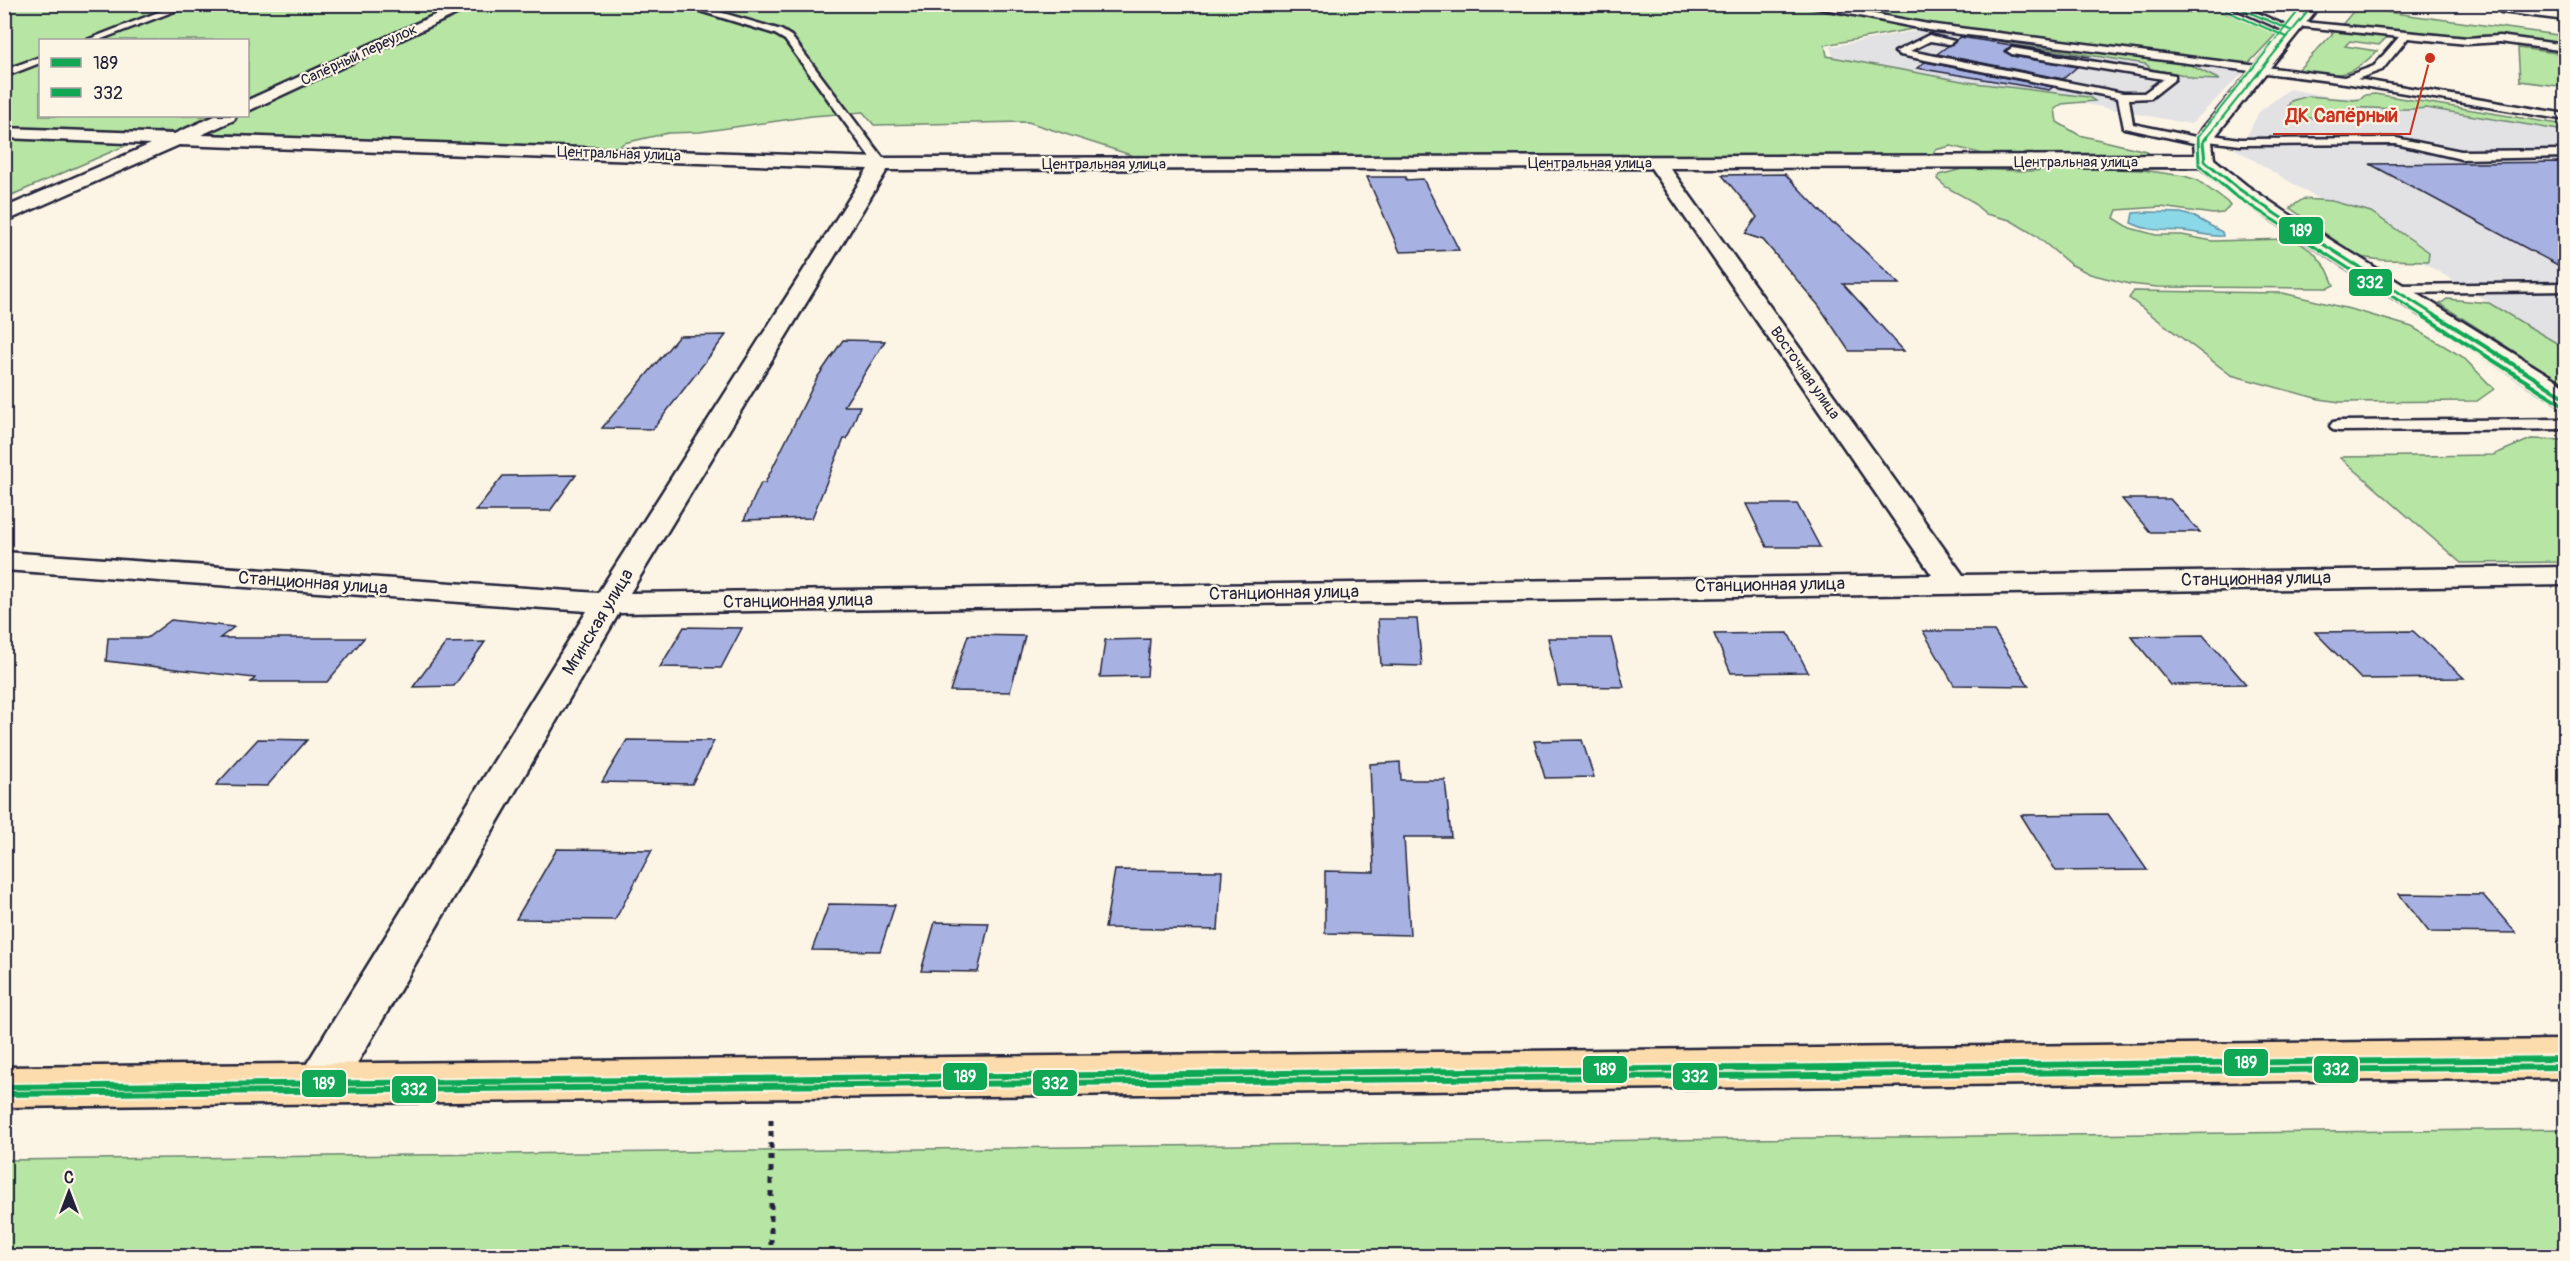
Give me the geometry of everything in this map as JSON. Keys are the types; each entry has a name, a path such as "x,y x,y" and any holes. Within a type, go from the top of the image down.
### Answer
{"main road":[{"path":"4,1087 2565,1059"}],"street":[{"name":"Сапёрный переулок","path":"249,106 471,4"},
{"path":"2314,5 2293,26 2262,69 2204,139 2205,161 2239,189 2565,398"},
{"path":"4,216 226,117"},
{"name":"Центральная улица","path":"4,133 881,164 2205,161"},
{"name":"Восточная улица","path":"1657,163 1953,583"},
{"name":"Мгинская улица","path":"320,1084 608,603 881,164"},
{"name":"Станционная улица","path":"4,561 608,603 2565,576"}],"lane":[{"path":"95,39 189,4"},
{"path":"681,4 778,32 788,38 881,164"},
{"path":"1804,4 1928,27 2345,80 2565,117"},
{"path":"2229,4 2293,26 2467,41 2500,36 2565,48"},
{"path":"2307,4 2314,5"},
{"path":"2502,4 2501,9 2565,15"},
{"path":"2530,4 2565,15"},
{"path":"2345,80 2378,68 2405,34"},
{"path":"1963,44 1929,38 1900,52 2123,96 2147,96 2171,77 1998,49"},
{"path":"4,74 39,60"},
{"path":"2123,96 2128,126 2204,139 2240,142 2396,141 2461,155 2565,153"},
{"path":"2394,289 2565,287"},
{"path":"2339,426 2565,424"}],"path":[{"path":"771,1079 771,1257"}],"shaded area":[{"path":"1929,28 2246,70 2191,124 1833,56 1830,47"},
{"path":"2289,89 2565,131 2565,348 2232,147 2265,148 2247,136 2259,112"}],"green space":[{"path":"5,4 1809,5 1809,9 1923,27 1825,45 1827,56 1967,82 2089,97 2095,101 2062,104 2055,109 2057,122 2079,135 2146,151 2152,158 1991,156 1951,146 1935,150 1932,156 1885,157 1134,156 1028,122 874,125 863,112 812,116 700,132 668,133 624,143 612,152 159,131 5,198"},
{"path":"1817,5 2201,5 2279,31 2247,65 1932,25"},
{"path":"2356,8 2565,36 2565,46 2479,35 2472,37 2340,27"},
{"path":"2336,30 2389,35 2379,45 2350,41 2345,46 2377,51 2350,71 2341,74 2322,74 2298,70"},
{"path":"1968,36 2186,63 2220,80 2194,79 2151,69 2146,64"},
{"path":"2518,48 2565,54 2565,87 2520,81"},
{"path":"2375,94 2565,125 2565,131 2426,108 2355,108 2309,118 2290,112 2288,106 2291,101 2308,96 2354,100"},
{"path":"2078,168 2142,170 2197,180 2227,202 2230,206 2223,213 2213,214 2161,207 2117,210 2114,218 2130,228 2156,235 2182,235 2212,241 2287,239 2300,243 2314,253 2327,269 2334,285 2328,288 2158,287 2129,284 2090,274 2070,264 2035,235 2010,220 1986,214 1970,200 1946,187 1937,179 1939,175 1962,169 2030,171"},
{"path":"2303,199 2332,201 2371,212 2429,252 2428,261 2358,257 2290,208"},
{"path":"2134,291 2283,293 2354,310 2412,327 2463,357 2494,389 2477,401 2340,402 2319,399 2231,375 2129,298"},
{"path":"2447,299 2489,303 2565,348 2565,384 2440,304"},
{"path":"2531,439 2565,440 2565,562 2461,563 2340,457 2493,455"},
{"path":"2565,1129 2565,1256 5,1256 5,1160"}],"water":[{"path":"2133,213 2181,213 2195,217 2222,232 2223,236 2153,229 2131,223"}],"building":[{"path":"1960,37 2090,57 2012,46 2005,50 2012,56 2077,67 2063,79 1937,54"},
{"path":"1925,62 2053,87 2049,90 1917,68"},
{"path":"2565,162 2565,269 2370,164"},
{"path":"1785,174 1833,224 1836,224 1900,284 1843,284 1904,351 1849,351 1819,306 1763,240 1745,234 1757,217 1722,175"},
{"path":"1367,177 1423,179 1459,250 1400,252"},
{"path":"726,335 653,429 602,428 679,336"},
{"path":"843,340 885,341 844,406 860,406 812,518 744,520 817,378"},
{"path":"576,475 550,511 475,511 503,476"},
{"path":"2122,499 2170,499 2200,532 2150,532"},
{"path":"1746,504 1797,504 1820,547 1767,547"},
{"path":"1378,619 1417,619 1422,666 1381,665"},
{"path":"171,620 234,627 220,638 364,638 327,682 251,682 255,678 106,661 108,638 147,638"},
{"path":"684,627 742,628 721,668 660,667"},
{"path":"1923,631 1994,631 2029,686 1954,685"},
{"path":"2413,631 2464,678 2361,679 2315,632"},
{"path":"1788,633 1808,672 1731,673 1714,634"},
{"path":"968,635 1025,636 1010,692 950,691"},
{"path":"2203,635 2246,684 2171,685 2131,636"},
{"path":"1548,638 1611,638 1624,687 1558,686"},
{"path":"1150,639 1147,676 1100,677 1105,640"},
{"path":"485,642 454,686 413,687 446,643"},
{"path":"258,739 307,740 267,786 216,785"},
{"path":"627,740 714,741 692,784 602,782"},
{"path":"1582,740 1594,777 1545,778 1534,741"},
{"path":"1400,762 1401,780 1445,780 1451,837 1404,837 1410,935 1325,933 1325,871 1374,872 1370,764"},
{"path":"2108,814 2147,870 2056,871 2021,815"},
{"path":"557,849 652,850 615,920 516,919"},
{"path":"1115,870 1222,871 1218,930 1105,928"},
{"path":"2399,894 2483,895 2516,933 2429,932"},
{"path":"829,904 895,905 880,951 812,950"},
{"path":"935,922 989,923 978,972 921,971"}],"transit line":[{"name":"189","path":"2230,4 2290,30"},
{"name":"332","path":"2304,4 2197,138 2199,165 2234,195 2273,221 2562,404"},
{"name":"189","path":"2313,5 2203,142 2205,161 2239,189 2277,215 2566,398"},
{"name":"332","path":"2226,11 2287,37"},
{"name":"189","path":"4,1087 2566,1059"},
{"name":"332","path":"4,1094 2566,1067"}],"place":[{"name":"ДК Сапёрный","path":"2430,58"}]}
